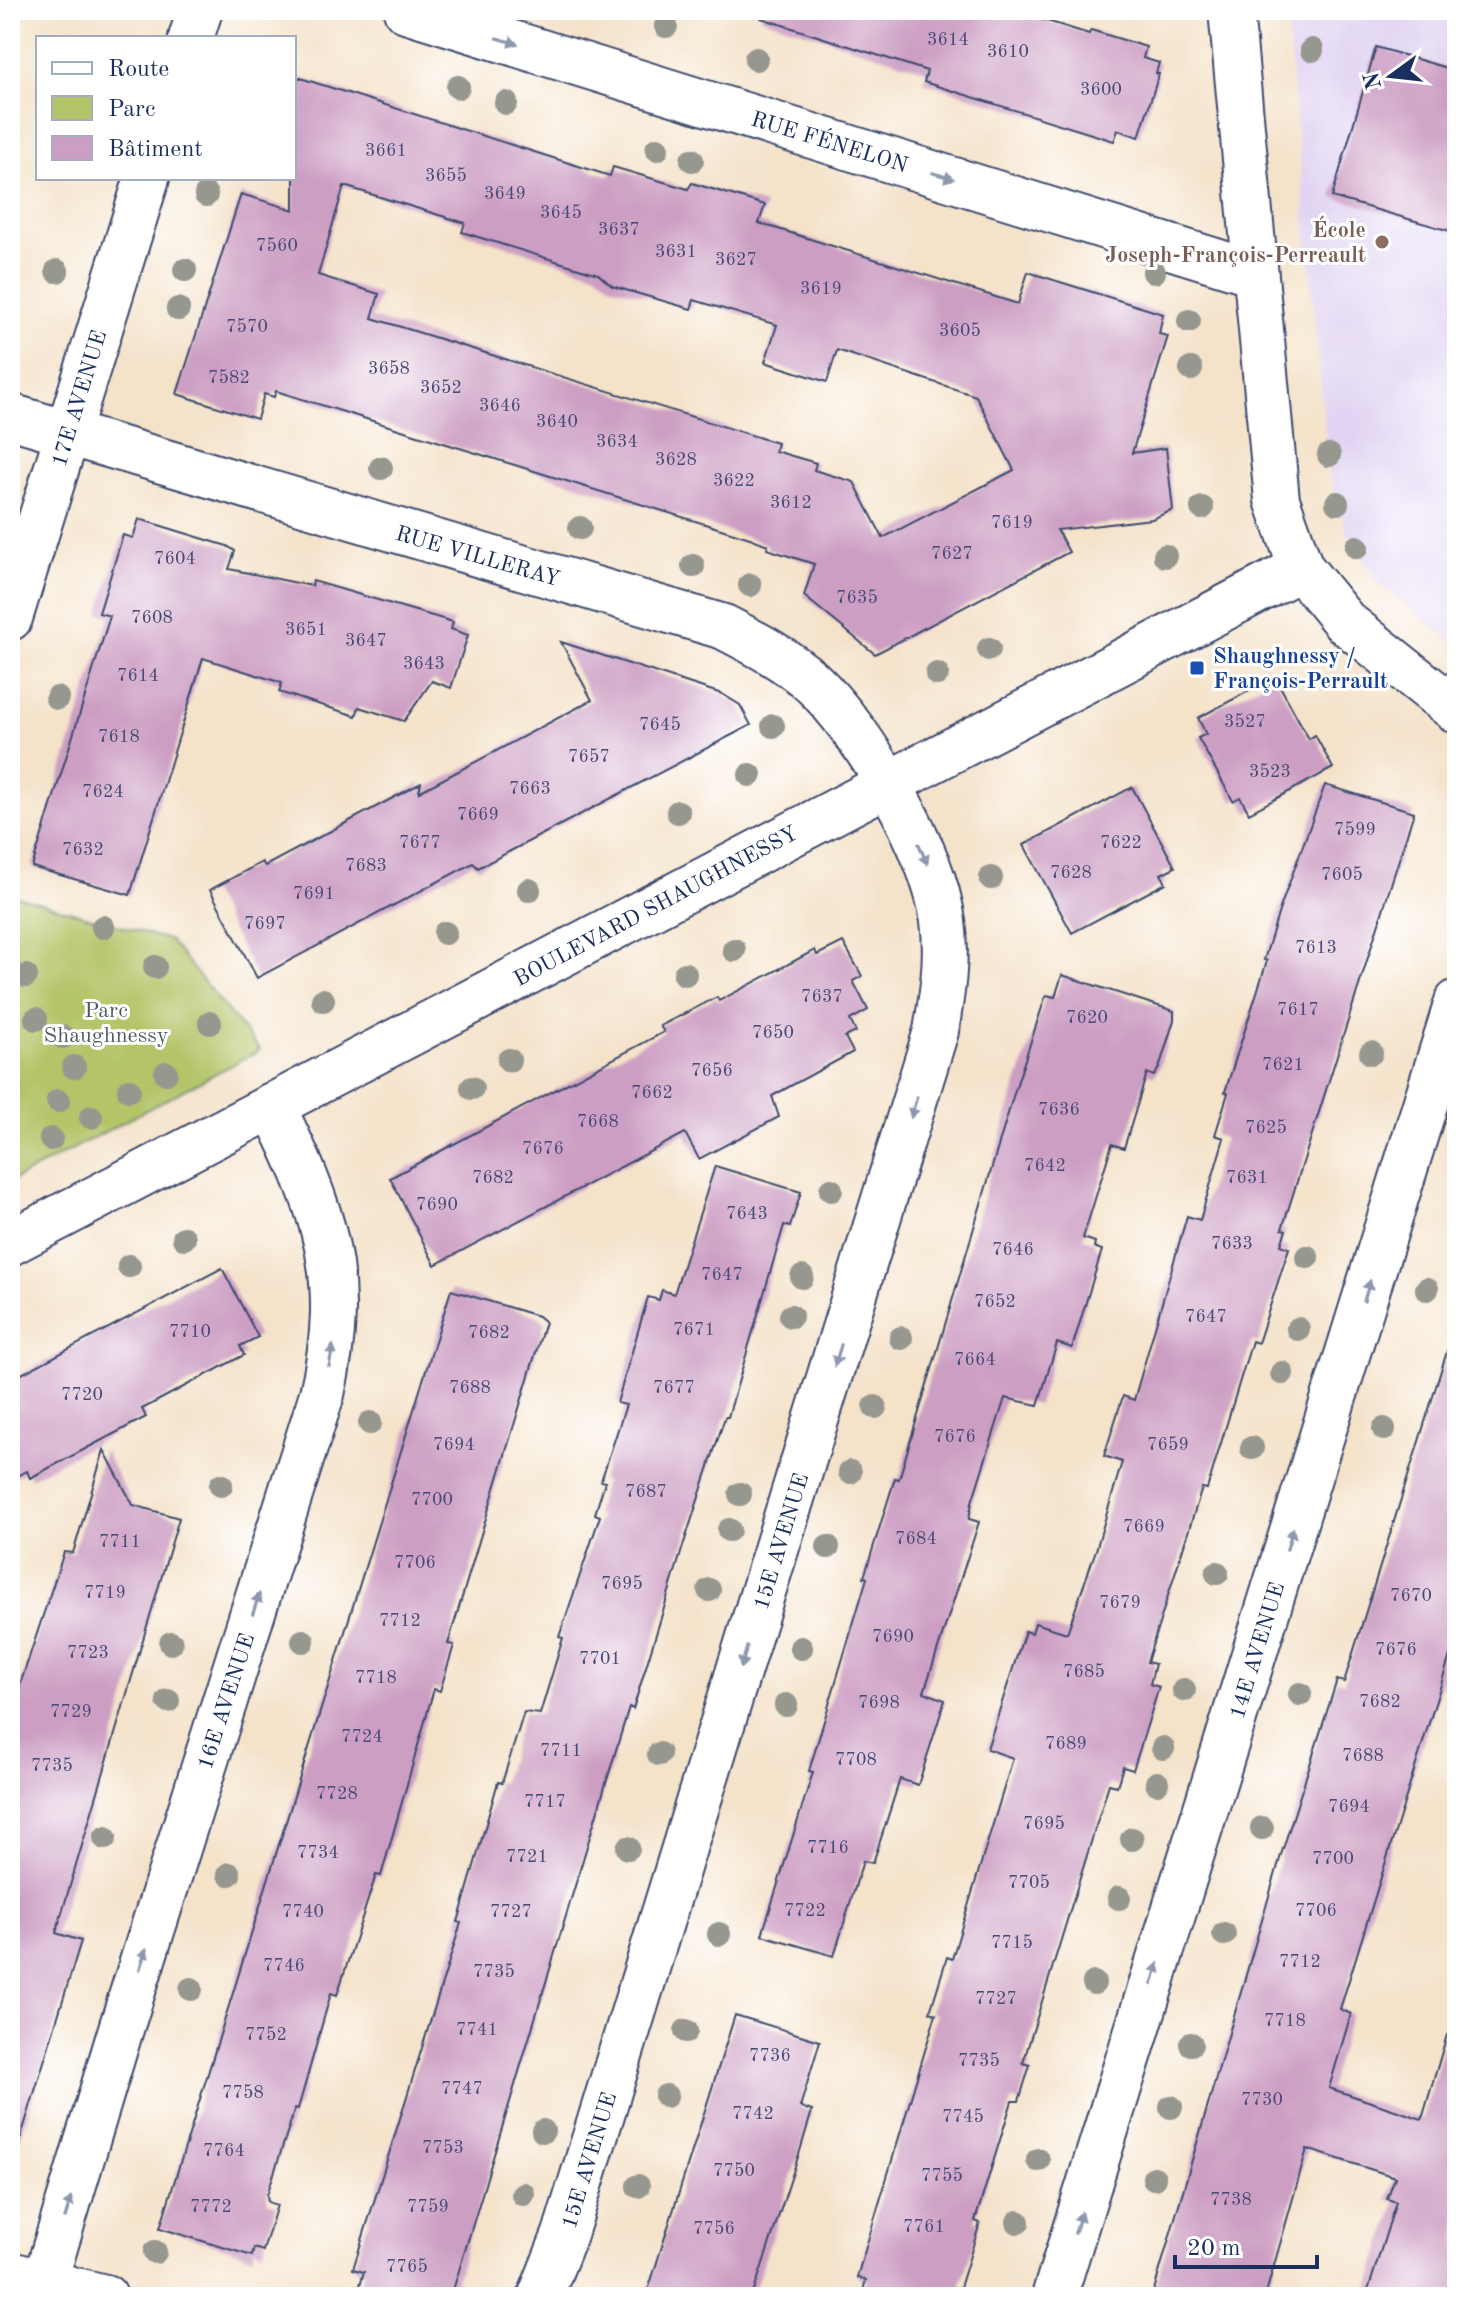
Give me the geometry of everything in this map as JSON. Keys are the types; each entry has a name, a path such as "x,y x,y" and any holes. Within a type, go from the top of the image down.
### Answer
{"street":[{"path":"192,36 200,10"},
{"name":"RUE FÉNELON","path":"406,10 1254,273"},
{"path":"1231,10 1277,500 1301,568 1345,622 1457,711"},
{"name":"17E AVENUE","path":"10,618 146,180"},
{"name":"RUE VILLERAY","path":"10,416 724,627 773,653 811,681 845,716 887,785"},
{"name":"BOULEVARD SHAUGHNESSY","path":"10,1243 1301,568"},
{"name":"15E AVENUE","path":"540,2297 575,2204 936,1031 942,995 943,922 934,880 921,847 887,785"},
{"name":"14E AVENUE","path":"1054,2297 1457,1002"},
{"name":"16E AVENUE","path":"32,2284 120,2032 322,1394 333,1348 336,1298 325,1233 305,1174 272,1105"},
{"path":"32,2284 105,2297"}],"shaded area":[{"name":"École Joseph-François-Perreault","path":"1286,10 1457,10 1457,645 1378,582 1346,530 1329,475"}],"green space":[{"name":"Parc Shaughnessy","path":"10,894 169,940 260,1050 10,1182"}],"building":[{"path":"763,10 1012,10 1089,34 1091,30 1146,47 1143,58 1159,63 1156,73 1159,74 1139,137 1118,130 1114,141 924,82 927,71 761,18"},
{"path":"1376,47 1457,71 1457,233 1332,197"},
{"path":"296,77 610,176 613,167 688,189 692,183 765,205 759,223 1018,304 1028,272 1163,314 1159,334 1168,336 1132,453 1166,448 1173,510 1152,519 1057,530 1069,552 875,654 804,596 814,564 767,549 768,545 750,538 276,391 274,397 264,394 257,419 177,394 241,194 294,210","holes":["344,186 465,223 462,232 598,274 612,286 691,309 694,300 777,325 765,362 827,382 837,350 976,396 1014,470 883,538 854,482 814,470 816,463 775,451 777,443 372,318 379,294 318,275"]},
{"path":"139,519 227,546 235,551 229,569 312,586 313,581 453,622 451,629 468,635 451,688 432,681 404,721 359,707 356,716 279,692 282,683 203,658 130,895 32,867 110,616 99,613 123,535 133,538"},
{"path":"561,642 722,694 740,705 751,725 478,868 473,863 257,978 210,890 262,862 265,866 421,783 419,792 592,700"},
{"path":"1275,677 1309,739 1315,735 1333,768 1249,813 1240,797 1233,801 1198,738 1206,734 1198,718"},
{"path":"1325,785 1414,812 1282,1229 1286,1230 1281,1245 1289,1248 1258,1343 1252,1341 1207,1489 1202,1488 1147,1662 1155,1664 1150,1684 1159,1687 1133,1770 1123,1767 1117,1786 1109,1784 1023,2063 1030,2065 1019,2101 1012,2101 975,2221 980,2223 957,2297 861,2297 866,2280 857,2277 936,2014 930,2012 947,1957 952,1959 1013,1758 987,1749 1025,1631 1032,1633 1035,1623 1067,1633 1122,1462 1104,1456 1123,1396 1134,1400 1187,1216 1200,1220 1224,1138 1215,1135 1228,1093 1225,1092 1267,961 1264,960 1279,911"},
{"path":"1132,787 1175,867 1161,874 1166,883 1072,933 1024,845"},
{"path":"843,942 862,976 853,981 868,1010 850,1020 856,1032 845,1037 853,1052 772,1096 779,1117 699,1159 685,1133 435,1265 390,1178 664,1032 660,1026 717,997 719,1001 815,950 817,955"},
{"path":"1062,975 1174,1011 1174,1020 1159,1068 1154,1076 1147,1073 1124,1148 1112,1144 1083,1238 1095,1242 1094,1247 1102,1250 1072,1348 1057,1343 1038,1405 1005,1398 972,1502 969,1519 979,1522 924,1692 945,1700 918,1785 900,1779 873,1863 863,1861 834,1956 762,1935 813,1772 809,1771 867,1578 864,1577 895,1478 899,1479 1015,1090 1046,995 1055,997"},
{"path":"715,1166 801,1192 790,1227 784,1225 728,1417 725,1417 684,1543 633,1709 629,1707 451,2297 389,2297 359,2288 364,2272 353,2269 461,1923 458,1922 498,1782 502,1783 524,1712 540,1714 563,1638 559,1637 600,1516 595,1514 605,1482 601,1481 626,1405 617,1403 648,1297 659,1300 662,1290 674,1294"},
{"path":"222,1268 258,1337 240,1346 244,1355 142,1409 146,1417 30,1478 27,1471 10,1479 10,1380"},
{"path":"451,1290 538,1316 545,1322 448,1644 454,1645 440,1691 434,1689 381,1876 376,1875 337,1995 331,1993 298,2109 295,2108 267,2195 268,2202 277,2205 263,2251 254,2248 252,2256 160,2228"},
{"path":"1448,1348 1457,1349 1457,1633 1340,2009 1351,2014 1329,2088 1422,2119 1447,2035 1457,2037 1457,2297 1366,2297 1396,2202 1387,2199 1395,2177 1307,2149 1265,2297 1152,2297 1281,1855 1337,1680 1344,1682"},
{"path":"104,1450 133,1505 179,1518 56,1933 81,1941 19,2143 10,2142 10,1715 64,1552 73,1553"},
{"path":"735,2015 820,2041 800,2107 812,2111 800,2151 752,2297 646,2297"}],"place":[{"name":"École Joseph-François-Perreault","path":"1382,242"},
{"name":"Shaughnessy / François-Perrault","path":"1197,668"}]}
